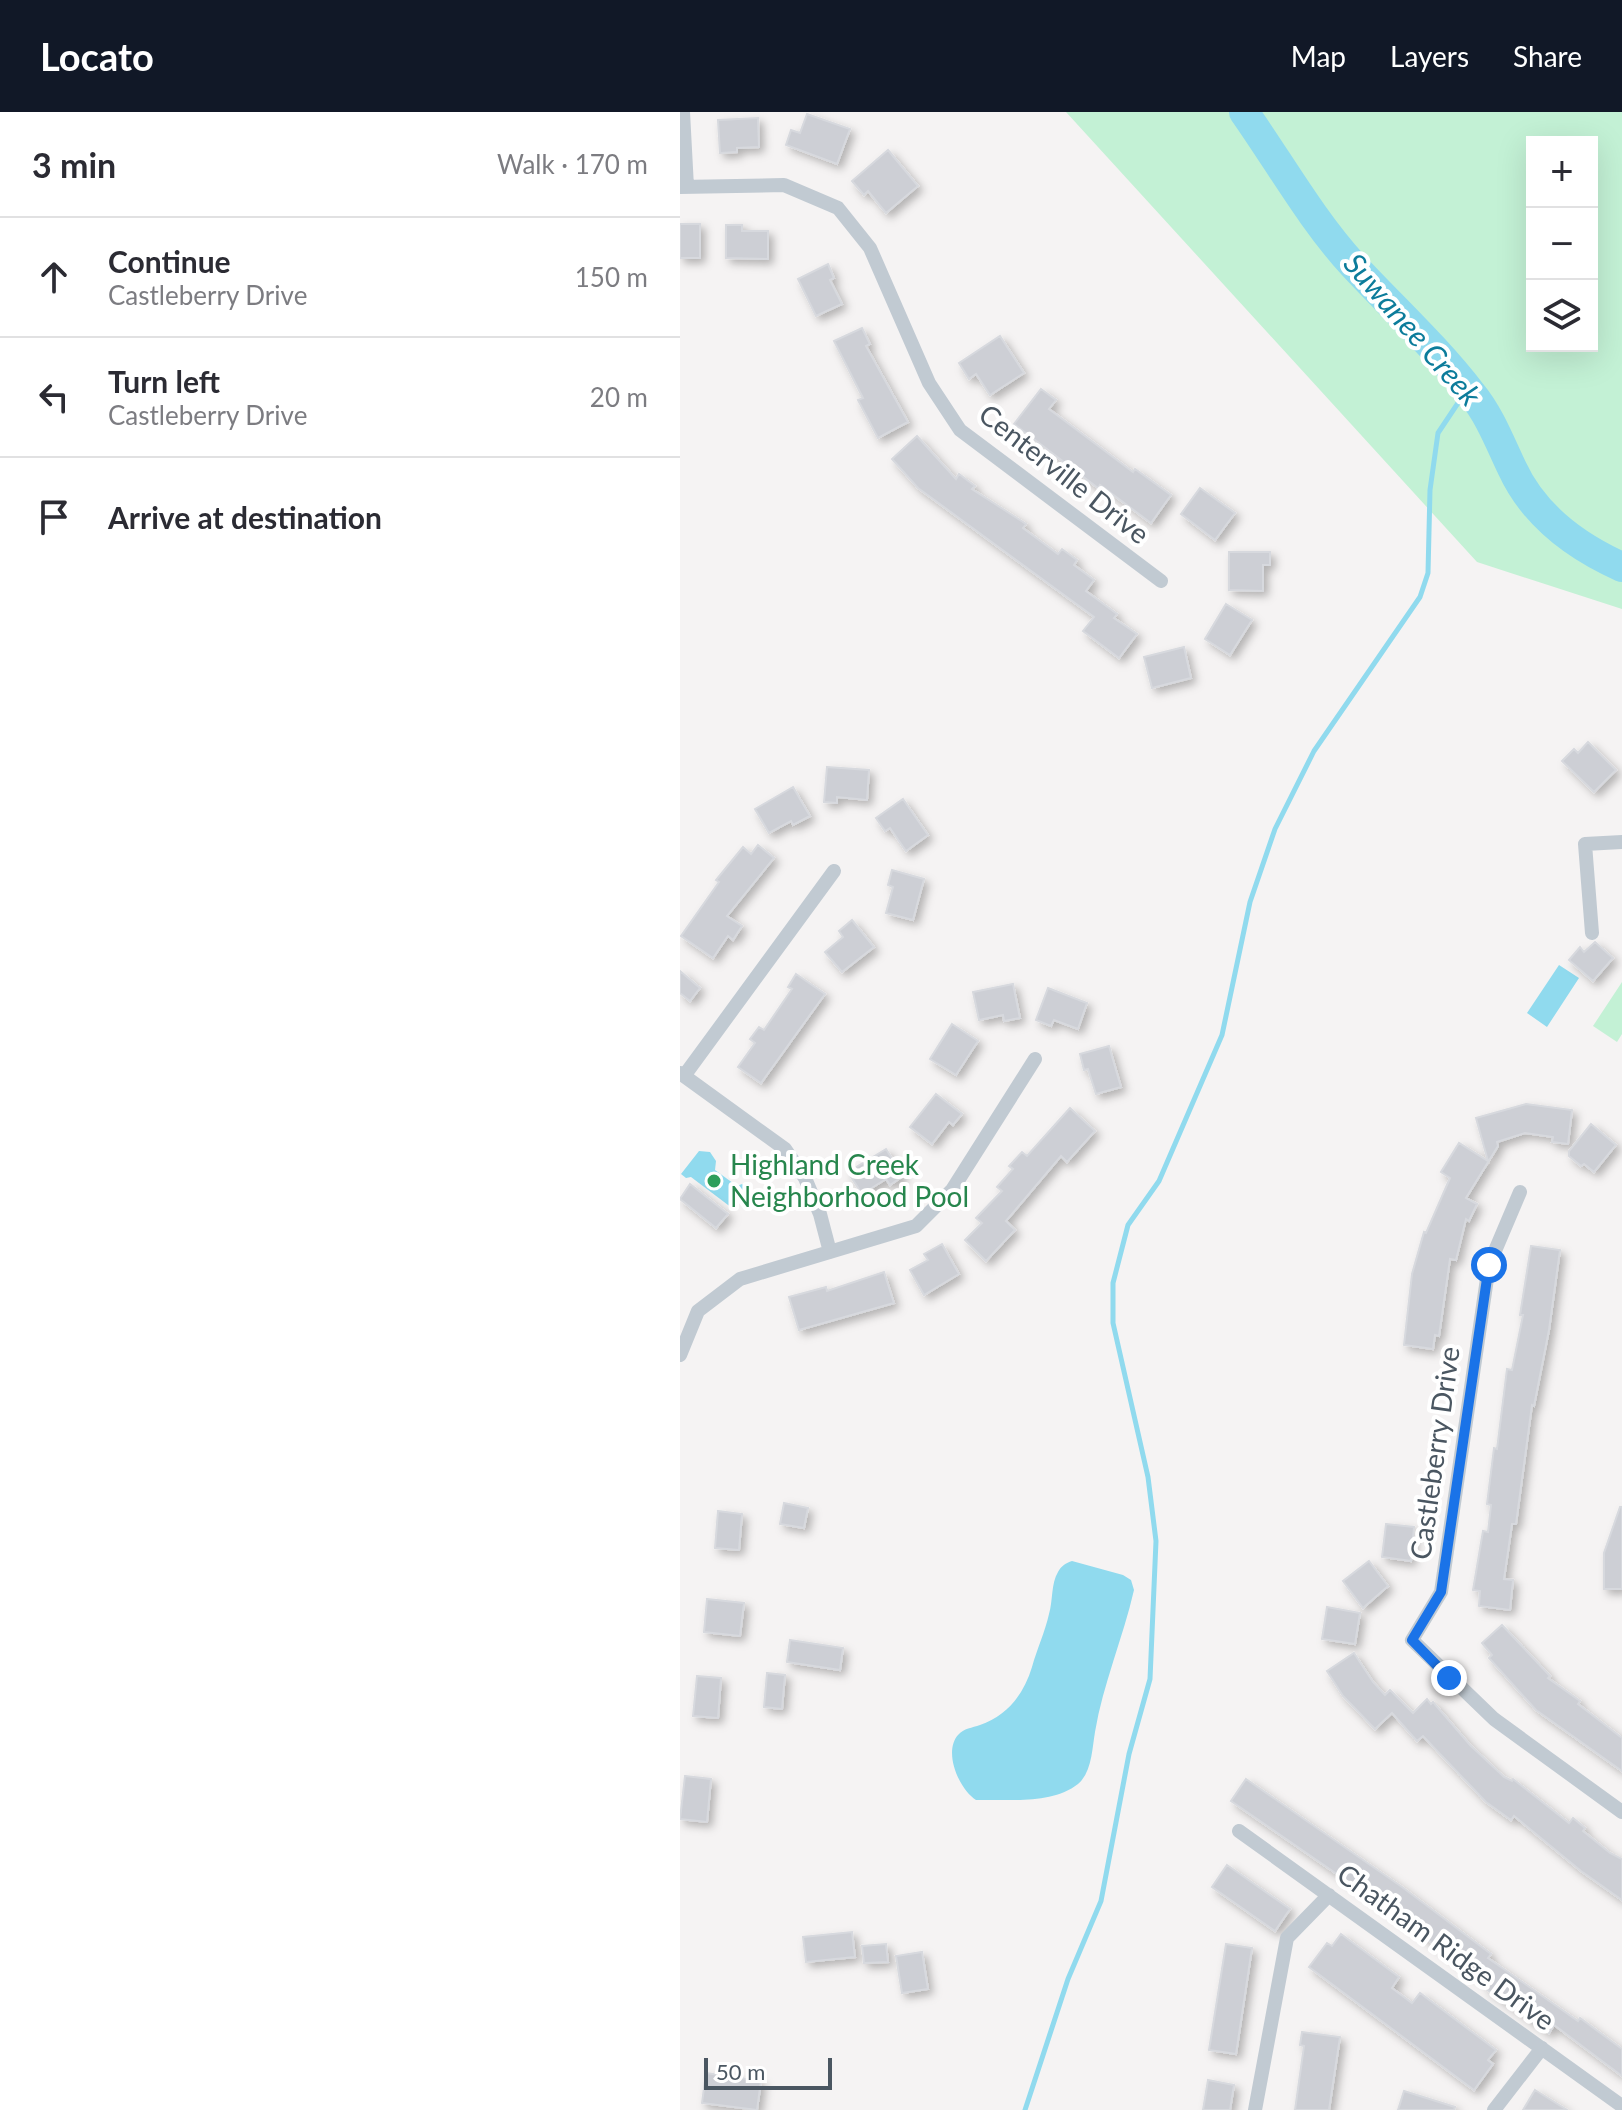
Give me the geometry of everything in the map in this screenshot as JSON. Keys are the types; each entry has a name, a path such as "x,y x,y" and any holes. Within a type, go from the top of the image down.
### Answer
{"street":[{"path":"683,112 684,187"},
{"name":"Centerville Drive","path":"684,187 784,185 838,208 870,248 929,383 960,430 1161,581"},
{"path":"1592,933 1585,844 1622,842"},
{"path":"830,1252 820,1214 805,1178 785,1149 682,1074 834,871"},
{"path":"680,1355 698,1311 740,1279 916,1226 952,1190 1035,1059"},
{"name":"Castleberry Drive","path":"1520,1192 1489,1265 1441,1592 1412,1640 1494,1719 1622,1812"},
{"name":"Chatham Ridge Drive","path":"1239,1831 1622,2106"},
{"path":"1255,2110 1287,1938 1329,1895"},
{"path":"1494,2110 1542,2048"}],"green space":[{"path":"1066,112 1622,112 1622,609 1477,562"},
{"path":"1622,982 1622,1034 1617,1042 1593,1026"}],"water":[{"path":"1559,965 1579,978 1547,1027 1527,1013"},
{"name":"Highland Creek Neighborhood Pool","path":"699,1151 710,1152 716,1161 715,1170 737,1186 742,1184 748,1189 732,1208 691,1177 681,1174"},
{"path":"1072,1561 1123,1575 1131,1580 1134,1590 1103,1696 1089,1767 1078,1784 1055,1795 1029,1800 976,1800 964,1788 955,1770 954,1742 963,1731 998,1716 1019,1695 1029,1677 1045,1627 1056,1576 1062,1566"}],"building":[{"path":"807,114 850,129 837,164 786,145 791,130 800,133"},
{"path":"758,118 759,147 720,153 718,120"},
{"path":"888,150 918,186 886,213 868,191 864,195 852,181"},
{"path":"680,224 700,224 700,258 680,258"},
{"path":"726,225 742,225 742,231 768,231 768,259 726,258"},
{"path":"828,264 834,278 830,280 842,304 816,316 798,279"},
{"path":"862,328 870,344 866,346 908,422 878,438 858,400 863,398 834,341"},
{"path":"1000,336 1024,373 990,395 976,374 969,379 959,363"},
{"path":"1041,389 1056,400 1049,409 1133,472 1135,469 1171,495 1151,523 1100,485 1098,488 1014,424"},
{"path":"917,436 956,479 959,474 975,486 972,489 1026,524 1023,528 1058,554 1062,549 1077,560 1074,565 1094,580 1086,591 1117,614 1114,618 1137,634 1119,658 1083,631 1094,617 918,488 892,459"},
{"path":"1200,488 1235,513 1215,540 1181,514"},
{"path":"1229,552 1270,552 1270,565 1263,565 1263,591 1229,590"},
{"path":"1226,604 1252,620 1230,655 1205,639"},
{"path":"1184,647 1191,678 1152,688 1144,657"},
{"path":"1588,742 1616,770 1594,792 1562,761 1574,749 1578,753"},
{"path":"827,767 869,770 867,800 837,797 837,803 824,802"},
{"path":"793,787 810,816 793,825 791,821 769,833 755,809"},
{"path":"903,799 928,835 906,851 890,828 885,831 876,818"},
{"path":"758,845 774,858 727,916 742,926 733,940 728,936 713,958 681,936 719,882 716,880 743,847 751,854"},
{"path":"892,870 924,879 913,920 886,913 893,887 888,885"},
{"path":"852,920 874,947 842,972 825,952 843,937 839,931"},
{"path":"1595,942 1613,958 1593,981 1569,960 1580,947 1584,952"},
{"path":"680,971 700,988 690,1001 680,993"},
{"path":"796,974 825,994 761,1083 738,1067 755,1043 750,1039 759,1027 764,1030 792,989 788,987"},
{"path":"1013,984 1020,1018 1004,1021 1003,1015 979,1020 973,992"},
{"path":"1048,988 1087,1003 1078,1029 1054,1020 1051,1026 1036,1020"},
{"path":"952,1024 978,1041 956,1075 930,1059"},
{"path":"1109,1046 1121,1087 1096,1094 1080,1054"},
{"path":"936,1094 962,1114 953,1125 949,1122 932,1144 910,1127"},
{"path":"1526,1104 1572,1110 1568,1144 1552,1142 1553,1137 1525,1133 1497,1142 1498,1146 1466,1198 1477,1204 1469,1221 1466,1219 1456,1260 1450,1259 1439,1336 1435,1335 1433,1349 1404,1345 1412,1274 1424,1232 1450,1178 1441,1172 1459,1143 1488,1161 1476,1118"},
{"path":"1070,1108 1095,1131 1067,1162 1061,1156 1006,1221 1015,1230 986,1261 965,1240 982,1223 976,1218 1002,1191 997,1187 1013,1169 1009,1166 1022,1152 1027,1156"},
{"path":"1591,1124 1616,1145 1594,1172 1569,1156 1569,1151"},
{"path":"886,1149 903,1176 890,1185 886,1179 862,1194 848,1172"},
{"path":"690,1184 728,1214 716,1228 680,1199"},
{"path":"942,1244 959,1274 924,1295 910,1270 928,1260 924,1254"},
{"path":"1531,1246 1560,1250 1549,1330 1532,1405 1516,1524 1512,1524 1504,1579 1513,1580 1510,1610 1479,1606 1480,1591 1473,1590 1483,1531 1488,1532 1491,1505 1487,1504 1494,1448 1497,1449 1507,1369 1512,1370 1523,1315 1520,1315"},
{"path":"884,1272 894,1303 799,1330 789,1297 826,1287 827,1291"},
{"path":"784,1503 808,1508 804,1528 780,1524"},
{"path":"1620,1507 1622,1589 1604,1589 1604,1553"},
{"path":"718,1511 742,1514 739,1550 715,1548"},
{"path":"1386,1524 1414,1527 1411,1561 1382,1557"},
{"path":"1369,1561 1388,1586 1363,1608 1343,1581"},
{"path":"707,1599 744,1603 740,1636 704,1632"},
{"path":"1327,1607 1360,1613 1355,1644 1322,1639"},
{"path":"1502,1625 1550,1676 1548,1678 1622,1738 1622,1771 1536,1710 1489,1658 1492,1655 1482,1643"},
{"path":"790,1640 843,1648 840,1670 787,1662"},
{"path":"1354,1653 1385,1695 1390,1690 1413,1713 1427,1699 1431,1704 1433,1702 1470,1745 1504,1777 1513,1779 1569,1823 1573,1818 1585,1828 1583,1831 1622,1859 1622,1900 1514,1816 1511,1820 1486,1802 1423,1736 1417,1741 1392,1713 1375,1729 1343,1696 1327,1671"},
{"path":"767,1673 785,1675 782,1709 764,1707"},
{"path":"697,1676 721,1678 718,1718 693,1716"},
{"path":"685,1776 711,1779 707,1822 680,1819"},
{"path":"1246,1779 1402,1887 1491,1954 1488,1958 1622,2049 1622,2076 1554,2025 1549,2033 1486,1989 1488,1985 1373,1899 1231,1801"},
{"path":"1227,1865 1290,1909 1275,1931 1212,1887"},
{"path":"852,1932 855,1957 806,1962 803,1937"},
{"path":"1341,1934 1399,1977 1392,1988 1412,2003 1420,1993 1496,2050 1488,2060 1493,2064 1474,2090 1309,1967 1327,1943 1332,1946"},
{"path":"886,1944 888,1962 864,1963 862,1946"},
{"path":"1226,1944 1252,1948 1236,2054 1209,2050"},
{"path":"922,1952 928,1989 902,1993 896,1956"},
{"path":"1302,2032 1340,2037 1329,2110 1295,2110 1304,2046 1300,2045"},
{"path":"706,2073 761,2081 757,2110 702,2103"},
{"path":"1208,2080 1234,2085 1230,2110 1203,2110"},
{"path":"1535,2090 1567,2110 1523,2110"},
{"path":"1404,2091 1455,2107 1454,2110 1398,2110"}],"waterway":[{"name":"Suwanee Creek","path":"1244,112 1338,247 1444,360 1478,402 1532,501 1572,539 1622,567"},
{"path":"1025,2110 1068,1979 1101,1901 1129,1754 1150,1679 1156,1541 1148,1477 1113,1323 1113,1283 1128,1225 1159,1181 1222,1035 1250,902 1275,829 1314,751 1420,597 1428,573 1430,490 1438,433 1458,403 1475,396"}],"place":[{"name":"Highland Creek Neighborhood Pool","path":"714,1181"}],"route":[{"path":"1449,1678 1412,1640 1441,1592 1489,1265"}]}
